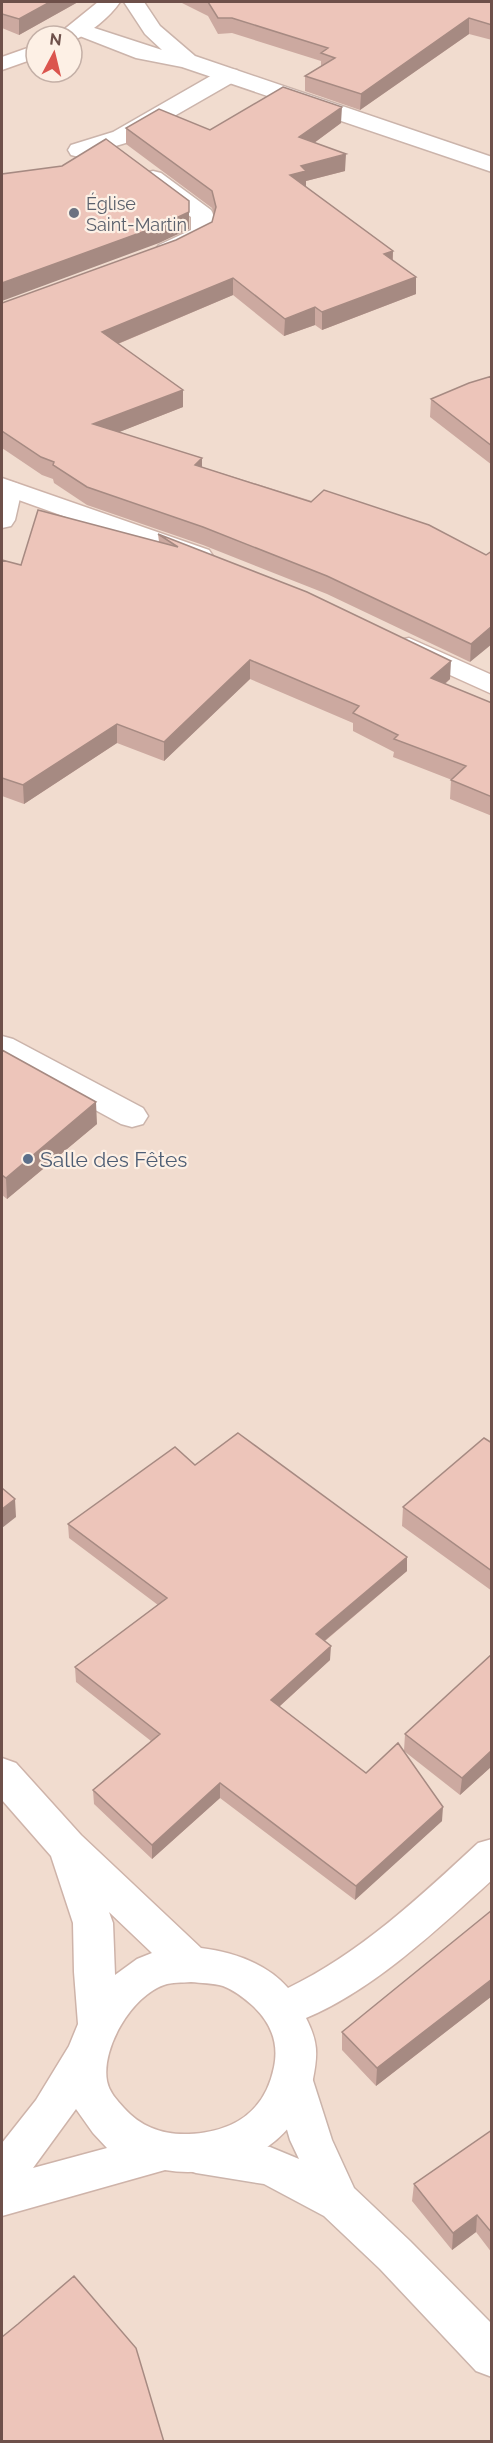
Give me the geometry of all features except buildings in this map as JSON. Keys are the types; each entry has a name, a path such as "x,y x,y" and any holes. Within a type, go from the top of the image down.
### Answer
{"street":[{"path":"103,17 152,30 187,61"},
{"path":"103,17 144,53 187,61 492,165"},
{"path":"2,64 24,56"},
{"path":"120,153 121,137 229,75"},
{"path":"79,150 120,153 203,215 202,233 146,258"},
{"path":"2,520 5,488 219,563"},
{"path":"389,637 492,686"},
{"path":"2,1046 132,1116"},
{"path":"2,1774 67,1847 191,1964"},
{"path":"67,1847 93,1923 92,2040 85,2084 101,2114 128,2138 179,2153 270,2166 339,2202 395,2255 492,2356"},
{"path":"282,2009 301,2002 346,1977 452,1892 492,1855"},
{"path":"2,2175 51,2113 92,2040 124,1990 153,1970 191,1964 227,1970 259,1986 282,2009 297,2043 294,2081 282,2108 260,2132 230,2147 179,2153 2,2196"},
{"path":"294,2081 311,2140 339,2202"}],"shaded area":[{"path":"2,2 491,2 491,2441 2,2441"}],"place":[{"name":"Église Saint-Martin","path":"74,213"},
{"name":"Salle des Fêtes","path":"28,1159"}]}
